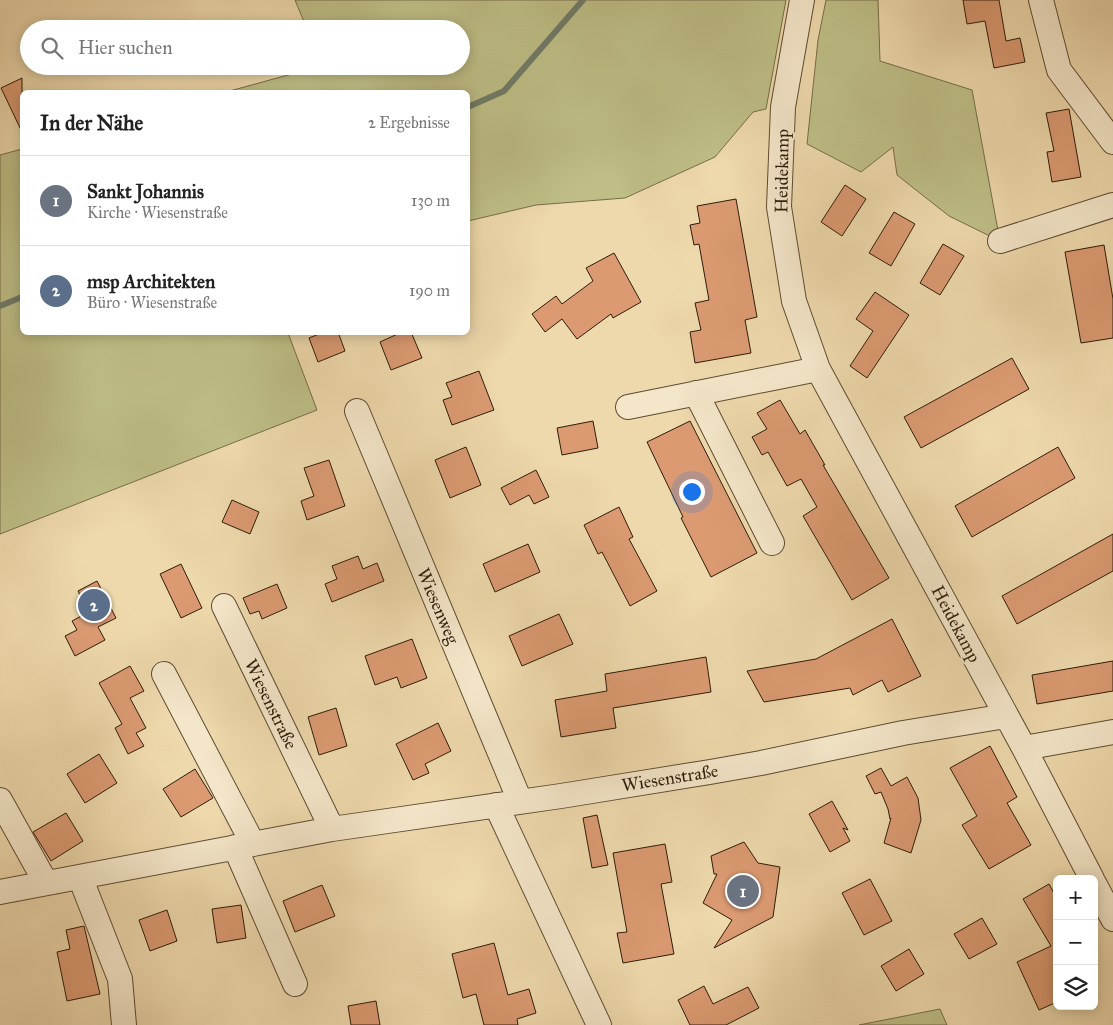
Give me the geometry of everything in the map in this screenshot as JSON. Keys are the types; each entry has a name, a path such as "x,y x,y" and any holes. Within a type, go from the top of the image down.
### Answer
{"street":[{"name":"Heidekamp","path":"802,0 783,107 779,207 794,301 818,369 1024,748 1090,875"},
{"path":"1041,0 1059,70 1113,142"},
{"path":"1000,241 1113,205"},
{"path":"628,407 818,369"},
{"path":"696,394 772,543"},
{"name":"Wiesenweg","path":"357,411 520,801"},
{"name":"Wiesenstraße","path":"224,606 332,829"},
{"path":"164,674 244,846 295,984"},
{"name":"Wiesenstraße","path":"0,892 332,829 561,796 744,766 903,733 1006,716"},
{"path":"1024,748 1113,732"},
{"path":"0,800 46,883"},
{"path":"496,805 599,1025"},
{"path":"80,877 120,979 124,1025"},
{"path":"1098,891 1113,919"}],"green space":[{"path":"295,0 786,0 766,109 753,112 715,157 625,198 536,205 470,221 470,90 233,90 288,75 470,75 470,20 303,20"},
{"path":"826,0 878,0 880,61 972,90 1000,241 949,216 897,175 893,147 861,172 807,144 818,40"},
{"path":"20,150 20,335 289,335 317,410 0,534 0,155"},
{"path":"940,1009 947,1025 859,1025"}],"building":[{"path":"963,0 999,0 1006,41 1020,38 1025,62 994,68 985,21 967,24"},
{"path":"22,78 22,90 20,90 20,128 1,88"},
{"path":"1069,109 1081,177 1052,182 1047,152 1054,151 1046,113"},
{"path":"845,185 866,199 842,236 821,222"},
{"path":"736,199 757,317 745,320 751,353 695,363 690,332 701,330 695,303 709,300 699,244 694,245 690,225 700,223 697,206"},
{"path":"894,212 915,224 891,266 869,253"},
{"path":"943,244 964,256 940,295 920,283"},
{"path":"1104,245 1113,299 1113,338 1081,343 1065,252"},
{"path":"614,253 641,302 613,318 611,314 577,339 562,319 545,332 532,314 556,296 562,304 593,281 586,268"},
{"path":"875,292 909,315 867,378 850,366 873,331 856,319"},
{"path":"316,335 339,335 345,351 318,362 309,338"},
{"path":"395,335 412,335 422,358 391,370 380,342"},
{"path":"1012,358 1029,389 921,448 904,417"},
{"path":"479,371 494,410 452,425 443,400 452,397 446,383"},
{"path":"780,400 800,434 805,430 825,465 823,465 889,578 852,600 803,516 817,507 801,479 787,486 768,452 762,455 752,437 767,429 757,413"},
{"path":"593,421 598,448 562,455 557,428"},
{"path":"690,421 757,553 711,577 681,518 683,517 647,442"},
{"path":"466,447 481,485 450,498 435,460"},
{"path":"1058,447 1075,478 972,537 955,506"},
{"path":"329,460 345,506 307,520 301,501 314,496 304,468"},
{"path":"536,470 549,497 534,504 529,495 510,505 501,488"},
{"path":"232,500 259,512 250,534 222,522"},
{"path":"619,507 633,537 629,539 657,591 630,606 602,552 598,554 584,525"},
{"path":"1113,534 1113,571 1017,624 1002,596"},
{"path":"528,544 540,572 495,592 483,564"},
{"path":"358,556 363,569 377,563 384,581 332,602 325,584 337,579 332,566"},
{"path":"181,564 202,608 181,618 160,574"},
{"path":"97,581 116,618 98,627 105,640 75,656 65,636 77,630 72,621 89,612 78,591"},
{"path":"277,584 287,608 262,619 259,611 250,614 243,598"},
{"path":"559,614 573,644 522,666 509,636"},
{"path":"892,619 921,676 888,692 882,680 853,695 850,688 764,702 747,671 816,659"},
{"path":"412,639 427,678 401,688 397,677 375,685 365,656"},
{"path":"706,657 711,692 613,708 616,728 561,737 555,700 607,691 605,674"},
{"path":"1113,661 1113,691 1037,704 1032,675"},
{"path":"130,666 144,691 130,698 146,728 136,733 144,746 128,754 115,728 122,724 99,683"},
{"path":"336,708 347,746 319,755 308,717"},
{"path":"438,723 451,751 425,764 429,773 413,780 396,744"},
{"path":"990,746 1017,797 1007,803 1031,845 989,869 962,825 977,816 950,768"},
{"path":"99,754 117,783 85,803 67,774"},
{"path":"881,768 891,786 907,777 918,798 921,820 911,853 884,843 891,818 881,792 875,794 866,776"},
{"path":"195,769 213,798 181,817 163,789"},
{"path":"832,801 848,830 843,828 850,841 830,852 809,814"},
{"path":"66,813 83,841 51,861 33,832"},
{"path":"597,815 608,865 592,868 583,818"},
{"path":"744,842 758,863 780,867 773,917 714,948 732,920 703,903 717,874 714,874 711,856"},
{"path":"665,844 672,882 661,884 674,954 623,963 617,933 627,932 613,853"},
{"path":"870,879 892,921 864,935 842,893"},
{"path":"1049,884 1053,892 1053,1004 1039,1010 1017,962 1051,946 1023,899"},
{"path":"322,885 335,916 295,932 283,901"},
{"path":"241,905 246,938 217,943 212,909"},
{"path":"167,910 177,941 150,951 139,920"},
{"path":"982,918 997,944 969,959 954,934"},
{"path":"84,926 100,994 67,1001 57,952 70,949 66,930"},
{"path":"494,943 508,995 529,989 536,1013 517,1019 518,1025 484,1025 476,994 463,998 452,954"},
{"path":"909,949 924,974 896,991 881,966"},
{"path":"704,986 713,1004 748,987 759,1008 726,1025 690,1025 678,1000"},
{"path":"376,1001 380,1025 351,1025 348,1006"}],"waterway":[{"path":"470,106 504,91 583,0"},
{"path":"0,306 20,298"}],"place":[{"name":"msp Architekten","path":"94,605"},
{"name":"Sankt Johannis","path":"743,891"}]}
